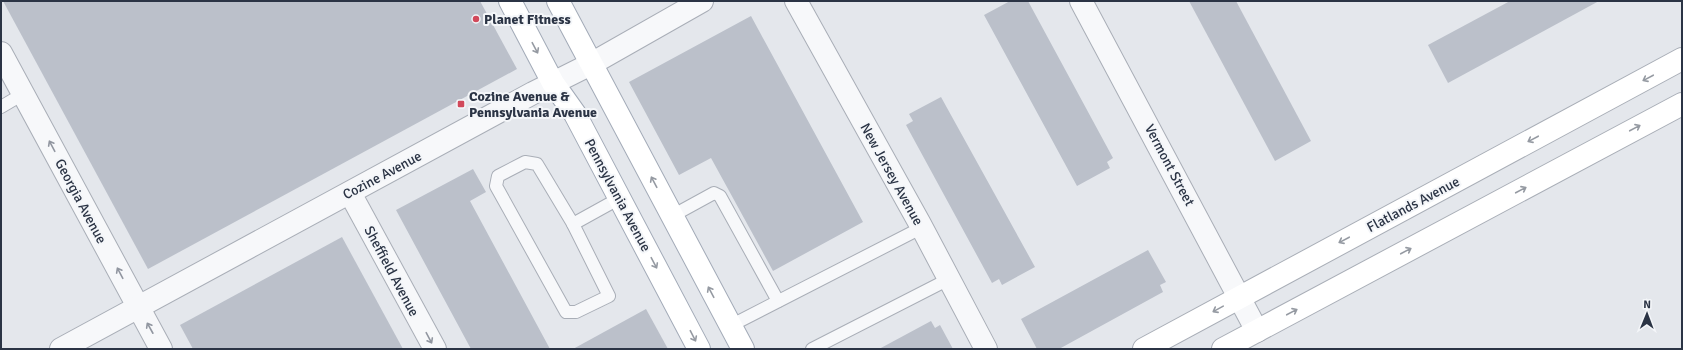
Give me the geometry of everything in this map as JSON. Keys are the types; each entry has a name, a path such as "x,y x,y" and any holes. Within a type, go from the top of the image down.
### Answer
{"main road":[{"name":"Pennsylvania Avenue","path":"510,1 553,83 575,114 699,349"},
{"path":"558,1 743,349"},
{"name":"Flatlands Avenue","path":"1144,349 1240,296 1682,60"},
{"path":"1223,349 1682,104"}],"street":[{"name":"Cozine Avenue","path":"62,349 553,83 591,64 702,1"},
{"name":"New Jersey Avenue","path":"796,1 986,349"},
{"name":"Vermont Street","path":"1081,1 1240,296 1257,331"},
{"name":"Georgia Avenue","path":"1,53 161,349"},
{"name":"Sheffield Avenue","path":"350,193 435,349"}],"lane":[{"path":"1,107 23,94"},
{"path":"525,162 537,164 573,224 609,296 576,312 566,312 496,186 498,176 525,162"},
{"path":"672,216 714,193 720,196 778,301"},
{"path":"573,224 620,198"},
{"path":"730,326 921,228"},
{"path":"812,349 949,279"}],"building":[{"path":"3,1 480,1 517,69 148,269"},
{"path":"1010,1 1028,1 1113,158 1107,162 1110,168 1077,186 984,15"},
{"path":"1189,1 1236,1 1311,141 1275,161"},
{"path":"1510,1 1599,1 1448,83 1428,45"},
{"path":"751,16 863,222 773,271 711,158 679,175 629,82"},
{"path":"941,97 1035,267 1002,285 999,279 992,283 906,125 913,121 909,114"},
{"path":"473,169 486,192 470,201 550,349 471,349 396,210"},
{"path":"342,237 403,349 193,349 180,325"},
{"path":"1148,250 1166,282 1160,285 1163,292 1059,349 1037,349 1021,319"},
{"path":"646,309 668,349 573,349"},
{"path":"931,321 935,328 940,325 953,349 879,349"}],"place":[{"name":"Planet Fitness","path":"476,19"},
{"name":"Cozine Avenue & Pennsylvania Avenue","path":"461,104"}]}
